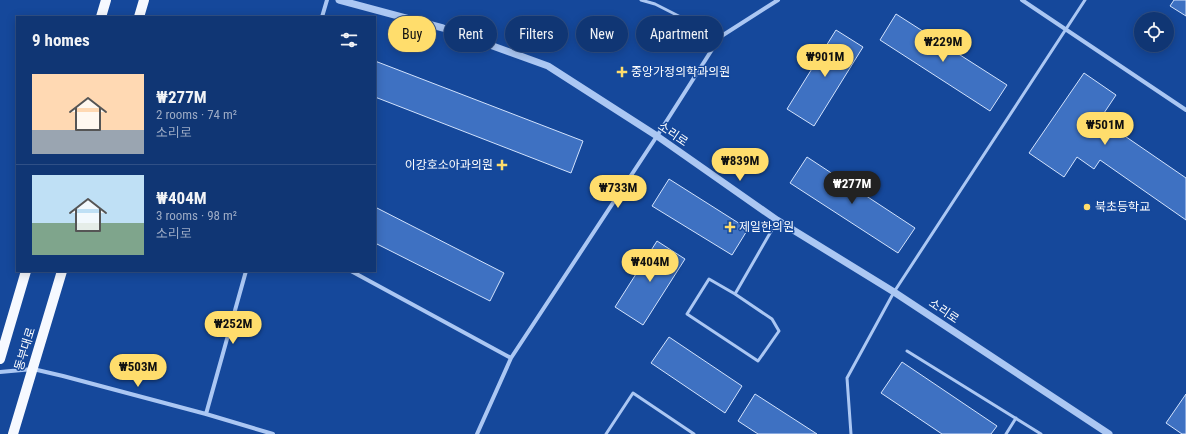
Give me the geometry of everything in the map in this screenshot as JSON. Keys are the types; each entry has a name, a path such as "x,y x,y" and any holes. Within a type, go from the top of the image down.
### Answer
{"main road":[{"path":"101,16 106,0"},
{"path":"139,16 144,0"},
{"name":"동부대로","path":"0,360 26,272"},
{"name":"동부대로","path":"13,434 62,272"}],"street":[{"path":"322,16 327,0"},
{"name":"소리로","path":"339,0 443,28 548,66 657,136 777,220 894,292 1108,434"},
{"path":"723,35 778,0"},
{"path":"1022,0 1186,110"},
{"path":"477,434 511,358 710,52"},
{"path":"206,414 246,272"},
{"path":"353,272 511,358"},
{"path":"0,372 33,369 206,414 273,434"}],"lane":[{"path":"641,0 655,4 679,16"},
{"path":"851,434 847,378 894,292 1085,0"},
{"path":"735,294 777,220"},
{"path":"709,279 735,294 772,319 779,330 758,361 687,314 709,279"},
{"path":"907,351 1041,434"},
{"path":"606,434 633,393 694,434"},
{"path":"1006,434 1016,418"}],"building":[{"path":"1174,0 1186,0 1186,16 1170,6"},
{"path":"896,14 1007,85 990,111 880,40"},
{"path":"836,30 863,47 814,126 787,109"},
{"path":"376,61 583,141 571,173 376,97"},
{"path":"1084,73 1116,95 1100,119 1186,178 1186,220 1100,160 1094,169 1077,157 1064,177 1029,153"},
{"path":"807,157 915,228 898,253 790,183"},
{"path":"669,179 748,229 732,255 652,206"},
{"path":"376,208 504,273 490,301 376,244"},
{"path":"657,241 685,259 643,325 615,307"},
{"path":"669,337 742,386 725,413 651,363"},
{"path":"902,362 997,426 991,434 942,434 881,393"},
{"path":"755,394 817,434 758,434 738,421"},
{"path":"1186,394 1186,434 1182,434 1166,423"}],"place":[{"name":"중앙가정의학과의원","path":"622,72"},
{"name":"이강호소아과의원","path":"502,165"},
{"name":"북초등학교","path":"1087,207"},
{"name":"제일한의원","path":"730,227"}]}
